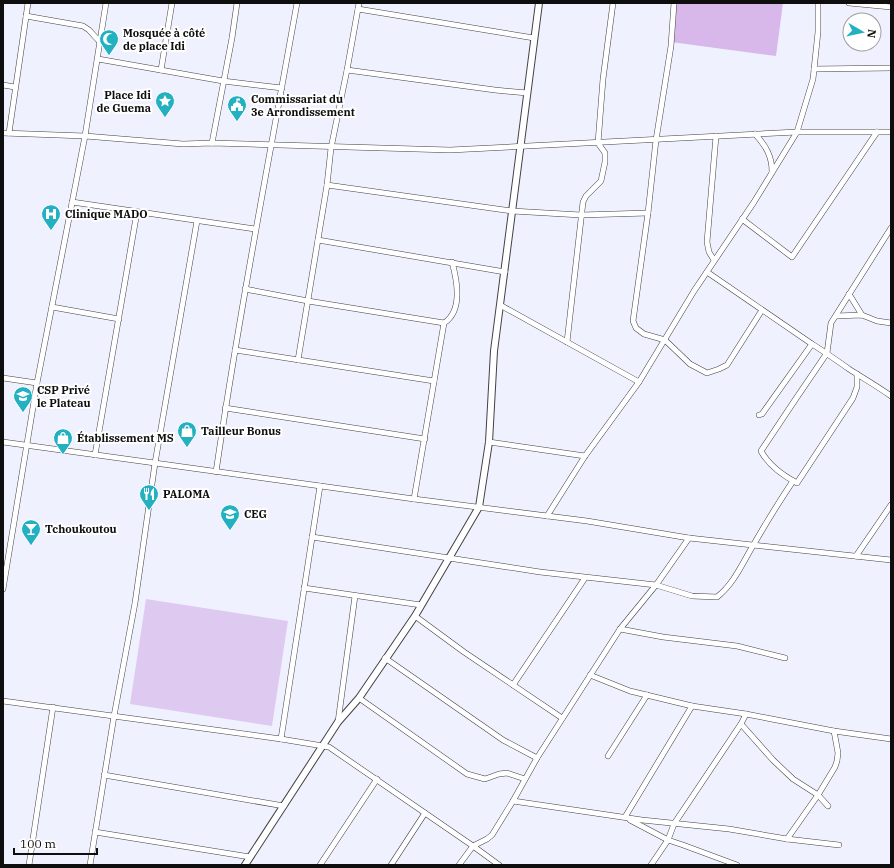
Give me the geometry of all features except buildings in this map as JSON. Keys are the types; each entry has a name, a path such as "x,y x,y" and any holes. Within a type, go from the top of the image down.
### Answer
{"street":[{"path":"28,3 16,87 6,133 85,136 183,144 450,150 796,132 891,132"},
{"path":"3,589 26,446 85,136 106,3"},
{"path":"161,70 172,3"},
{"path":"212,144 237,3"},
{"path":"216,472 225,408 255,229 297,3"},
{"path":"245,865 338,722 359,698 415,616 479,507 488,442 494,351 539,3"},
{"path":"567,342 583,202 586,196 601,180 606,162 604,153 598,143 603,79 613,3"},
{"path":"674,3 671,46 656,140 648,213 633,321 636,328 644,334 665,340 690,364 707,373 727,365 762,310"},
{"path":"547,516 585,456 639,382 694,291 742,219 796,132 813,79 818,32 818,3"},
{"path":"849,3 891,7"},
{"path":"298,360 327,184 331,148 358,6 534,38"},
{"path":"26,16 83,26 100,42"},
{"path":"98,59 223,81 282,88"},
{"path":"814,69 891,68"},
{"path":"347,70 527,93"},
{"path":"3,85 16,87"},
{"path":"742,219 792,257 877,132"},
{"path":"755,134 765,144 772,164 772,172"},
{"path":"714,260 709,252 707,242 716,136"},
{"path":"327,184 512,211 581,216 648,213"},
{"path":"72,202 255,229"},
{"path":"95,455 120,319 137,212"},
{"path":"90,865 114,716 135,603 155,463 197,221"},
{"path":"857,374 857,386 853,398 797,483 779,473 766,460 761,451 828,353 831,322 891,228"},
{"path":"318,240 504,272"},
{"path":"414,499 444,323 452,316 455,306 456,281 452,262"},
{"path":"707,272 891,396"},
{"path":"245,289 308,301 444,323"},
{"path":"850,294 862,315"},
{"path":"500,305 639,382"},
{"path":"52,308 120,319"},
{"path":"836,316 862,315 877,321 891,323"},
{"path":"759,415 762,414 812,344"},
{"path":"235,350 434,381"},
{"path":"3,378 38,383"},
{"path":"225,408 425,439"},
{"path":"3,442 414,499 586,520 689,538 891,560"},
{"path":"488,442 585,456"},
{"path":"312,537 540,572 656,585 692,596 717,597 727,588 743,564 752,546 793,481"},
{"path":"281,739 320,486"},
{"path":"856,556 891,505"},
{"path":"459,865 473,846 492,835 537,758 620,629 656,585 689,538"},
{"path":"513,685 585,578"},
{"path":"304,588 421,605"},
{"path":"338,722 355,596"},
{"path":"415,616 562,718"},
{"path":"620,629 663,637 737,646 785,658"},
{"path":"386,658 503,740 537,758"},
{"path":"590,675 630,691 692,706 746,714 834,731 891,739"},
{"path":"608,756 647,695"},
{"path":"359,698 467,774 485,779 499,774 508,773 525,779"},
{"path":"3,701 281,739 329,747 337,751 499,865"},
{"path":"625,817 692,706"},
{"path":"29,865 53,708"},
{"path":"651,865 668,840 674,824 741,724 746,714"},
{"path":"741,724 773,760 793,779 818,795 828,806"},
{"path":"787,838 818,795 838,761 834,731"},
{"path":"104,775 284,806"},
{"path":"320,865 377,779"},
{"path":"513,801 674,824 729,829 839,845"},
{"path":"391,865 426,813"},
{"path":"625,817 668,840 737,865"},
{"path":"95,832 250,857"}],"shaded area":[{"path":"676,3 783,3 776,56 671,42"},
{"path":"146,599 288,621 272,726 130,704"}],"place":[{"name":"Mosquée à côté de place Idi","path":"109,56"},
{"name":"Place Idi de Guema","path":"165,118"},
{"name":"Commissariat du 3e Arrondissement","path":"237,122"},
{"name":"Clinique MADO","path":"51,231"},
{"name":"CSP Privé le Plateau","path":"23,413"},
{"name":"Tailleur Bonus","path":"187,448"},
{"name":"Établissement MS","path":"63,455"},
{"name":"PALOMA","path":"149,511"},
{"name":"CEG","path":"230,531"},
{"name":"Tchoukoutou","path":"31,546"}]}
